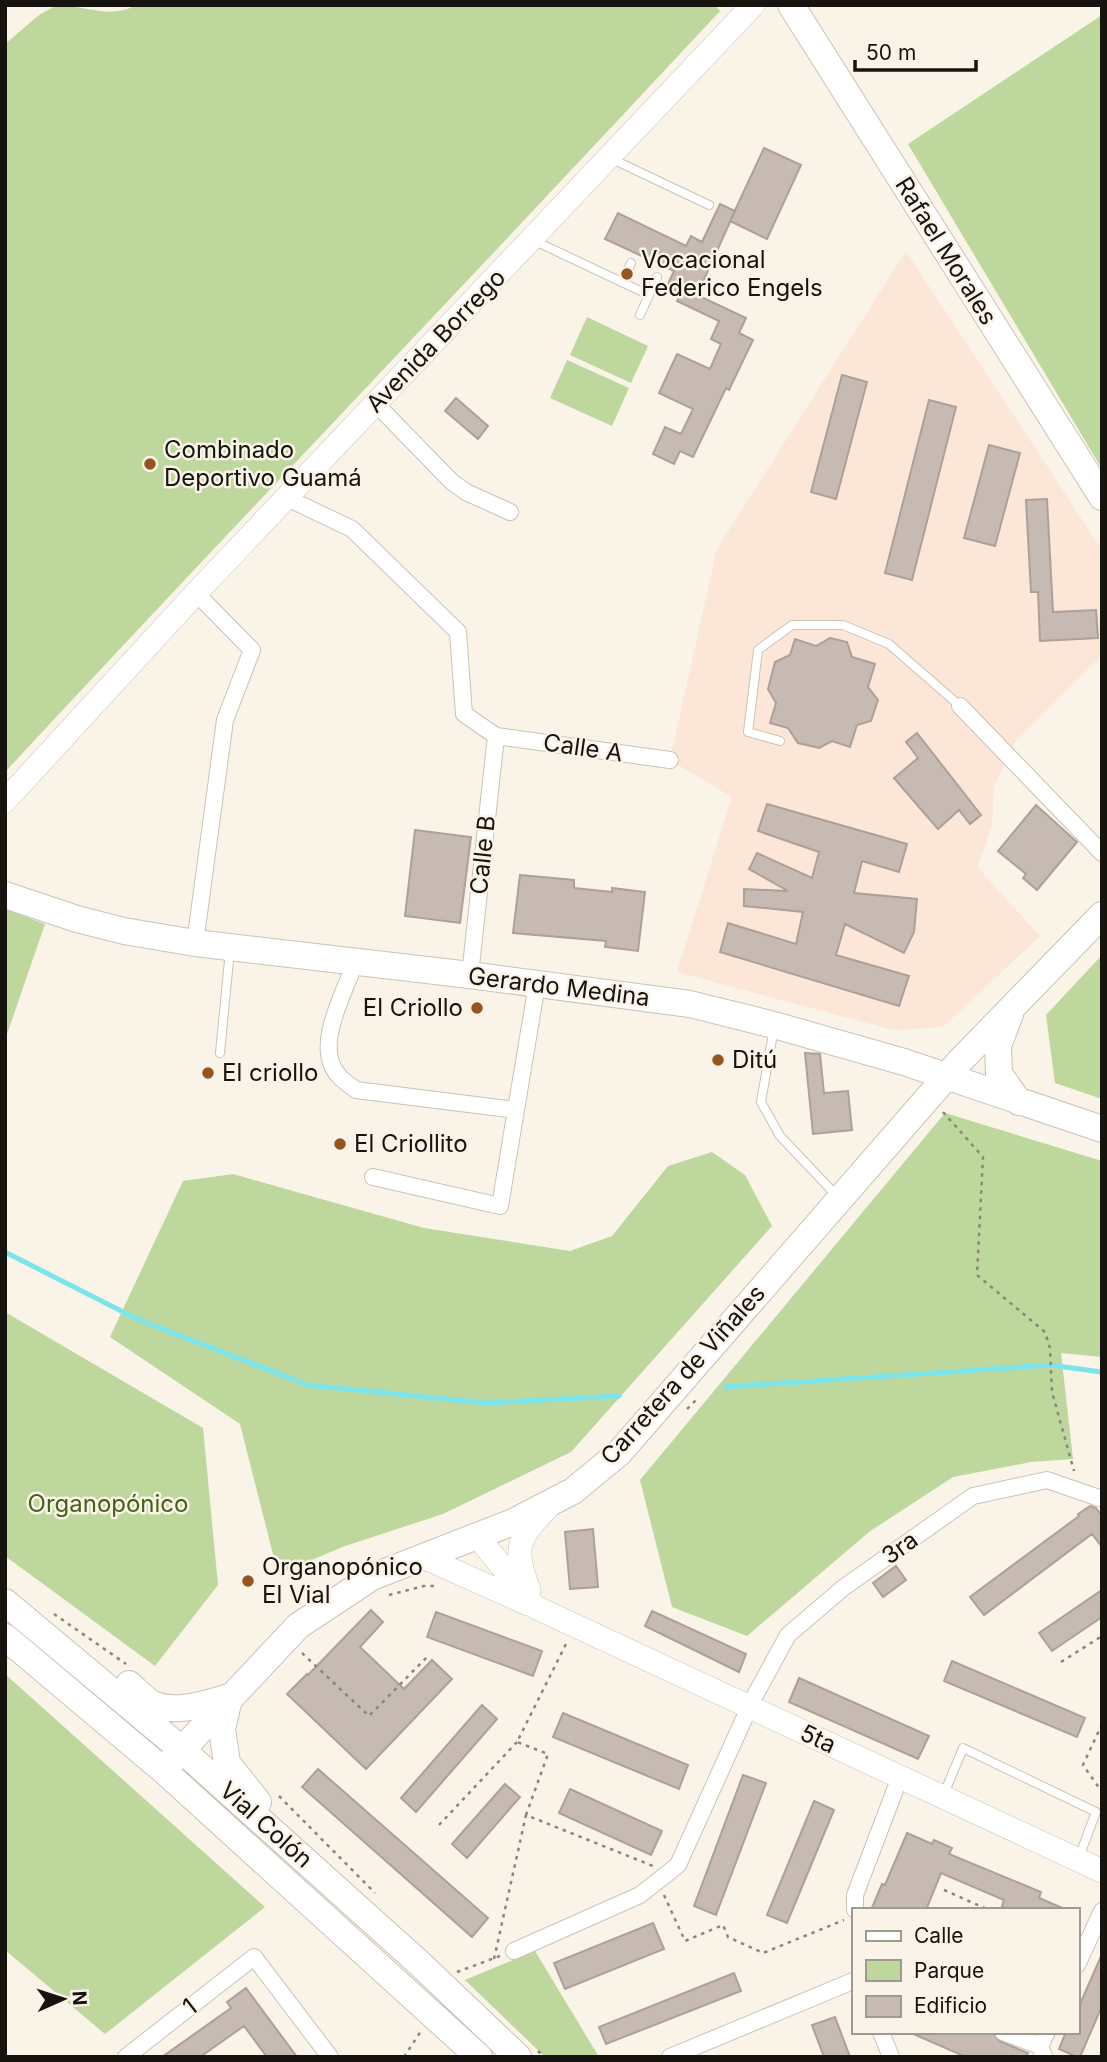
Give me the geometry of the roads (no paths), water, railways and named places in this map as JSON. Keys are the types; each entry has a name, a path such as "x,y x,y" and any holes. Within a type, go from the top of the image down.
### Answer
{"main road":[{"name":"Avenida Borrego","path":"5,800 753,5"},
{"name":"Rafael Morales","path":"791,5 1102,497"},
{"name":"Gerardo Medina","path":"5,895 112,928 195,943 690,1004 904,1062 1102,1129"},
{"name":"Carretera de Viñales","path":"163,1770 298,1626 372,1577 513,1522 573,1491 619,1453 960,1061 1102,915"},
{"path":"1013,1006 998,1046 999,1074 1019,1102"},
{"path":"534,1606 518,1561 524,1532 552,1502"},
{"name":"5ta","path":"477,1536 534,1606"},
{"name":"5ta","path":"423,1557 534,1606 1102,1871"},
{"name":"Vial Colón","path":"5,1602 40,1616 181,1749 352,1903 526,2052"},
{"path":"40,1616 152,1703 176,1708 195,1707 230,1697 222,1730 227,1763 281,1829 352,1903"},
{"name":"Vial Colón","path":"5,1637 163,1770 479,2057"}],"street":[{"path":"376,404 452,482 510,512"},
{"path":"287,498 352,529 458,632 464,714 496,736"},
{"path":"195,943 225,720 252,650 197,593"},
{"path":"960,706 1102,853"},
{"name":"Calle A","path":"496,736 670,760"},
{"name":"Calle B","path":"470,975 496,736"},
{"path":"355,962 334,1013 328,1051 337,1075 356,1090 516,1110"},
{"path":"373,1177 500,1206 537,985"},
{"name":"3ra","path":"514,1951 640,1895 678,1866 749,1707 788,1635 843,1588 973,1496 1047,1480 1102,1499"},
{"path":"855,1908 855,1895 900,1777"},
{"path":"1079,1961 1102,1911"},
{"name":"1","path":"126,2057 254,1957 330,2057"},
{"path":"670,2057 852,1981"},
{"path":"882,2034 891,2057"},
{"path":"1009,2034 1044,2045"}],"lane":[{"path":"610,158 709,205"},
{"path":"532,240 649,295"},
{"path":"622,282 631,263"},
{"path":"640,314 657,277"},
{"path":"780,741 748,732 758,650 792,625 843,625 889,644 960,706"},
{"path":"220,1053 231,947"},
{"path":"774,1025 761,1102 780,1136 840,1198"},
{"path":"943,1797 963,1748 1096,1812 1078,1860"}],"waterway":[{"path":"5,1252 139,1320 308,1385 486,1403 619,1396"},
{"path":"725,1387 1050,1365 1102,1372"}],"place":[{"name":"Vocacional Federico Engels","path":"627,274"},
{"name":"Combinado Deportivo Guamá","path":"150,464"},
{"name":"El Criollo","path":"477,1008"},
{"name":"Ditú","path":"718,1060"},
{"name":"El criollo","path":"208,1073"},
{"name":"El Criollito","path":"340,1144"},
{"name":"Organopónico El Vial","path":"248,1581"}],"park label":[{"name":"Organopónico","path":"108,1504"}]}
